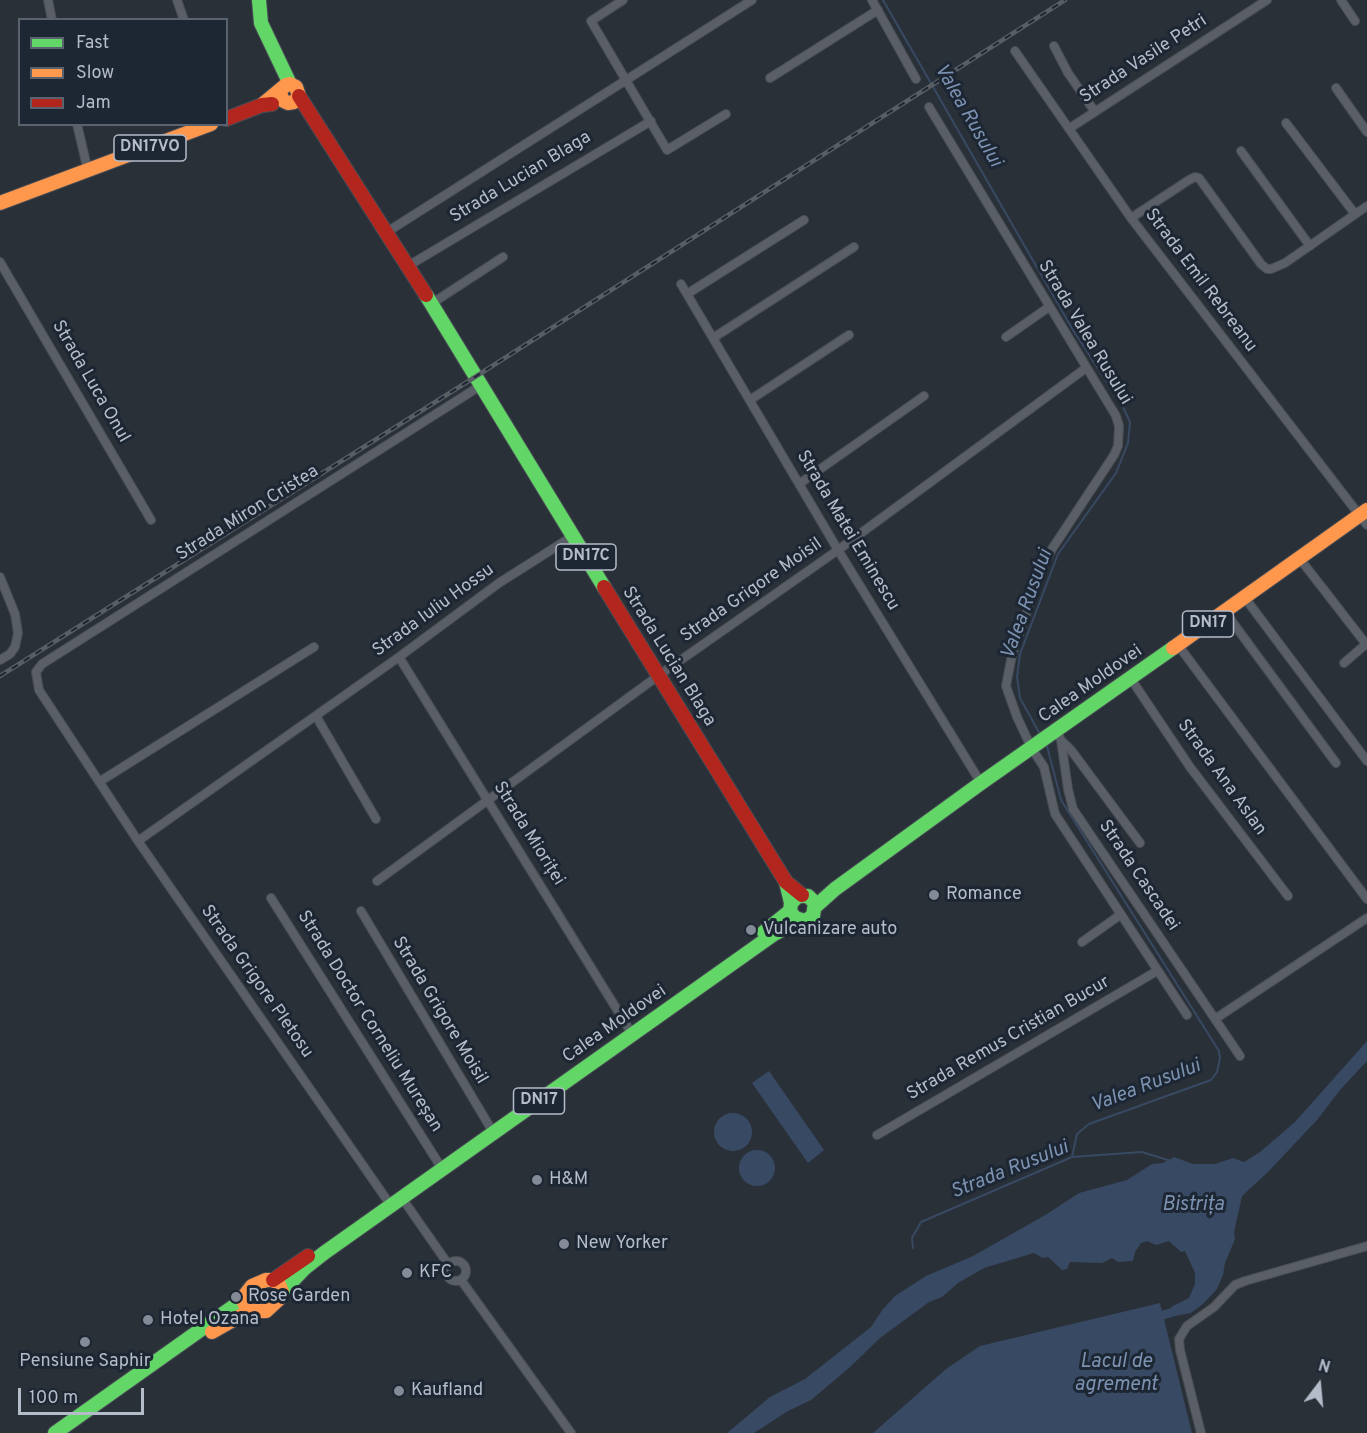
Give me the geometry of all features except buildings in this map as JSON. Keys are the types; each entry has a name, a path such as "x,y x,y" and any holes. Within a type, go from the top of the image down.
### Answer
{"main road":[{"name":"DN17C","path":"259,0 261,23 284,70 289,94"},
{"path":"228,118 289,94"},
{"name":"Strada Lucian Blaga","path":"289,94 310,116 387,232 658,676 801,905"},
{"name":"DN17VO","path":"0,203 206,126"},
{"name":"Calea Moldovei","path":"273,1280 801,905 835,889 981,783 1035,747 1056,736 1178,645 1364,517"},
{"name":"Calea Moldovei","path":"282,1292 304,1268 774,934 801,905"},
{"path":"70,1433 222,1326 247,1305 252,1286 266,1280 273,1280 279,1284 282,1292 275,1305 266,1311 260,1312 247,1305"},
{"path":"55,1433 247,1305"}],"street":[{"path":"48,0 52,18"},
{"path":"177,0 183,18"},
{"path":"623,0 591,21 667,150 726,114"},
{"name":"Strada Lucian Blaga","path":"387,232 752,0"},
{"path":"872,0 916,79"},
{"name":"Strada Vasile Petri","path":"1070,128 1267,0"},
{"path":"1341,0 1354,21"},
{"path":"770,78 878,10"},
{"path":"1054,46 1068,73 1095,112"},
{"name":"Strada Emil Rebreanu","path":"1015,51 1131,219 1364,517"},
{"path":"1336,87 1367,132"},
{"name":"Strada Valea Rusului","path":"929,107 1116,416 1119,426 1118,446 1114,455 1052,549 1029,602 1012,655 1006,686 1017,717 1044,766 1055,814 1187,1015"},
{"name":"Strada Lucian Blaga","path":"408,266 651,121"},
{"path":"1286,123 1355,214"},
{"path":"77,126 87,171"},
{"path":"1241,151 1310,246"},
{"path":"1131,219 1195,177 1202,181 1261,264 1267,269 1285,263 1367,206"},
{"path":"687,294 804,220"},
{"path":"713,338 854,247"},
{"path":"431,304 503,257"},
{"name":"Strada Luca Onul","path":"0,262 151,520"},
{"name":"Strada Matei Eminescu","path":"681,284 838,550 981,783"},
{"path":"1006,337 1049,307"},
{"path":"750,400 849,335"},
{"name":"Strada Grigore Moisil","path":"377,882 658,676 838,550 1086,368"},
{"name":"Strada Miron Cristea","path":"36,672 42,664 480,386"},
{"path":"799,483 924,396"},
{"name":"Strada Iuliu Hossu","path":"138,841 399,657 499,583 573,536"},
{"path":"1300,559 1366,644 1344,663"},
{"path":"0,577 15,614 18,633 15,647 10,654 0,660"},
{"path":"1245,598 1367,760"},
{"path":"1225,612 1336,763"},
{"path":"1178,645 1367,899"},
{"path":"99,782 314,647"},
{"name":"Strada Mioriței","path":"399,657 629,1029"},
{"name":"Strada Grigore Pletosu","path":"36,672 39,690 138,841 387,1200"},
{"name":"Strada Ana Aslan","path":"1131,679 1190,767 1288,896"},
{"path":"315,716 376,819"},
{"name":"Strada Cascadei","path":"1056,736 1071,750 1140,843"},
{"name":"Strada Cascadei","path":"1056,736 1073,809 1240,1056"},
{"name":"Strada Doctor Corneliu Mureșan","path":"271,898 439,1164"},
{"name":"Strada Grigore Moisil","path":"361,911 490,1127"},
{"path":"1082,942 1120,915"},
{"path":"1215,1019 1367,918"},
{"name":"Strada Remus Cristian Bucur","path":"877,1135 1157,971"},
{"path":"402,1198 448,1264"},
{"path":"1200,1433 1180,1350 1179,1339 1187,1326 1214,1307 1235,1285 1367,1246"},
{"path":"456,1260 465,1265 466,1272 461,1280 454,1281 448,1278 445,1272 448,1264 456,1260"},
{"path":"461,1280 571,1433"}],"water":[{"name":"Bistrița","path":"1367,1041 1367,1061 1340,1090 1317,1120 1242,1196 1234,1232 1235,1239 1217,1289 1191,1313 1174,1316 1171,1307 1189,1298 1195,1284 1195,1273 1185,1251 1181,1252 1169,1241 1156,1245 1147,1241 1141,1243 1135,1252 1133,1261 1118,1262 1112,1258 1102,1263 1070,1262 1067,1269 1062,1270 1048,1257 1043,1258 1034,1253 984,1268 958,1283 942,1297 929,1302 880,1338 811,1400 788,1411 754,1433 727,1433 770,1397 805,1379 871,1327 895,1296 926,1276 973,1256 1079,1193 1127,1180 1152,1164 1163,1163 1174,1157 1193,1164 1215,1164 1233,1158 1244,1162 1260,1152 1295,1122"},
{"path":"769,1071 824,1150 808,1163 752,1083"},
{"path":"733,1113 740,1114 746,1119 751,1125 751,1139 746,1145 740,1150 733,1151 726,1150 720,1145 715,1139 714,1132 715,1125 720,1119 726,1114"},
{"path":"757,1150 770,1155 775,1168 770,1181 757,1186 744,1181 739,1168 744,1155"},
{"name":"Lacul de agrement","path":"1160,1303 1192,1433 873,1433 946,1369 980,1346"}],"waterway":[{"name":"Valea Rusului","path":"883,0 1073,330 1123,407 1130,422 1128,443 1116,473 1058,554 1020,654 1017,677 1020,698 1041,736"},
{"name":"Valea Rusului","path":"1047,746 1061,800 1219,1051 1220,1058 1217,1072 1211,1080 1089,1124 1077,1134 1072,1157"},
{"name":"Strada Rusului","path":"913,1248 912,1238 921,1222 1072,1157 1142,1152 1171,1161"},
{"path":"1163,1315 1184,1309"}],"railway":[{"path":"0,676 475,377 1065,0"}],"traffic: fast":[{"path":"259,0 261,23 290,84"},
{"path":"426,295 604,587"},
{"path":"816,906 835,889 981,783 1173,648"},
{"path":"786,882 791,903 790,911 795,918 805,921 813,916 815,903 808,896 798,896 791,903"},
{"path":"764,932 790,911"},
{"path":"282,1292 305,1268 324,1253 774,934 800,920"},
{"path":"55,1433 244,1299"}],"traffic: slow":[{"path":"262,105 286,85 290,84 296,87 299,96 294,102 288,103 282,100 280,91"},
{"path":"0,203 206,126"},
{"path":"1173,648 1367,510"},
{"path":"266,1280 273,1280 279,1284 282,1292 280,1298 266,1311 249,1311 244,1303 245,1295 252,1286 266,1280"},
{"path":"212,1332 249,1311"}],"traffic: jam":[{"path":"299,96 426,295"},
{"path":"228,118 262,105 272,104"},
{"path":"604,587 786,882 802,895"},
{"path":"273,1280 308,1256"}],"place":[{"name":"Romance","path":"934,895"},
{"name":"Vulcanizare auto","path":"751,930"},
{"name":"H&M","path":"537,1180"},
{"name":"New Yorker","path":"564,1244"},
{"name":"KFC","path":"407,1273"},
{"name":"Rose Garden","path":"236,1297"},
{"name":"Hotel Ozana","path":"148,1320"},
{"name":"Pensiune Saphir","path":"85,1342"},
{"name":"Kaufland","path":"399,1391"}]}
